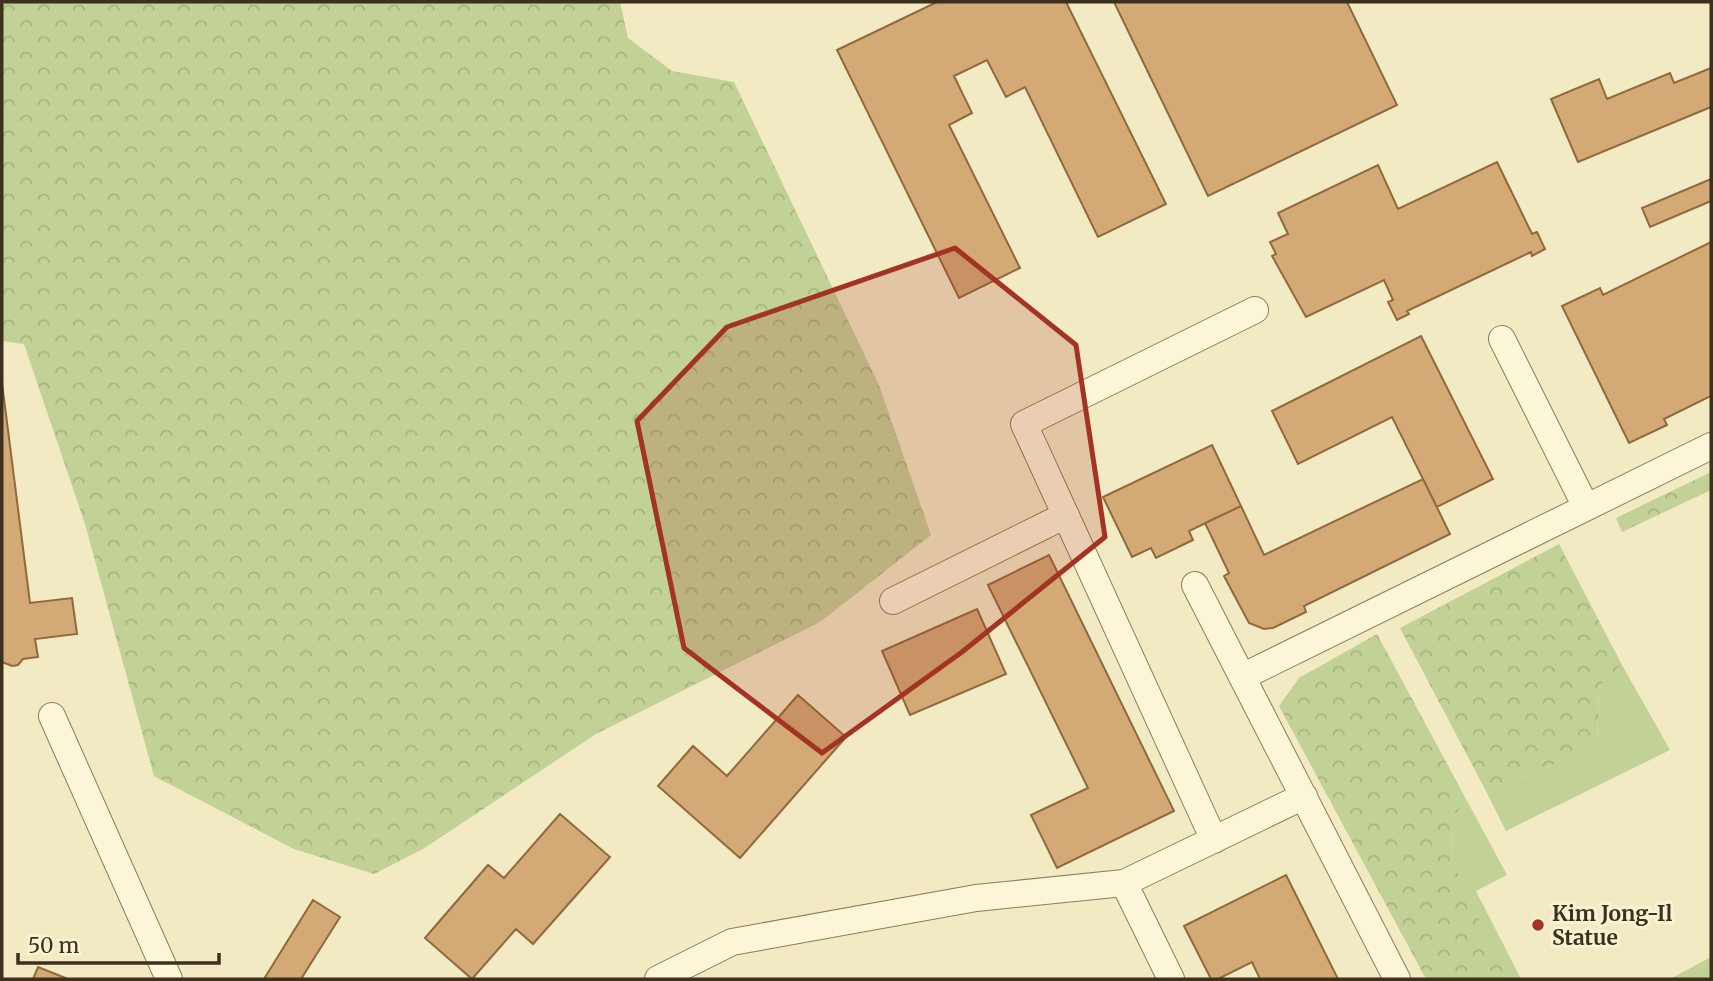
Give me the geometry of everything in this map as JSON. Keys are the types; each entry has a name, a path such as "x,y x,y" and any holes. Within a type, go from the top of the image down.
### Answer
{"street":[{"path":"1214,840 1024,424 1255,310"},
{"path":"1502,339 1586,507"},
{"path":"1242,677 1711,446"},
{"path":"893,601 1066,515"},
{"path":"1195,585 1397,979"},
{"path":"51,716 169,979"},
{"path":"657,979 732,942 976,898 1124,883 1304,796"},
{"path":"1124,883 1171,979"}],"highlighted area":[{"path":"955,248 1076,345 1105,537 962,652 822,753 684,648 637,421 727,327"}],"green space":[{"path":"2,2 620,2 628,38 672,71 734,82 879,385 931,535 820,622 596,734 423,849 374,874 294,849 154,776 85,524 24,344 2,341"},
{"path":"1711,472 1711,490 1622,532 1616,518"},
{"path":"1559,544 1622,665 1599,687 1597,746 1487,793 1400,628"},
{"path":"1377,634 1466,799 1451,821 1452,862 1509,979 1426,979 1279,706 1299,678"},
{"path":"1622,665 1670,750 1506,831 1487,793 1597,746 1599,687"},
{"path":"1466,799 1507,875 1476,891 1521,979 1509,979 1452,862 1451,821"},
{"path":"1711,957 1711,979 1670,979"}],"building":[{"path":"937,2 1066,2 1166,204 1098,237 1025,87 1006,97 987,60 954,76 972,113 949,125 1020,268 959,298 837,50"},
{"path":"1114,2 1347,2 1397,105 1208,196"},
{"path":"1711,68 1711,107 1578,162 1551,99 1599,79 1607,99 1670,73 1674,83"},
{"path":"1497,162 1532,234 1537,232 1545,249 1532,256 1531,252 1407,311 1409,314 1397,320 1388,302 1393,300 1384,280 1306,317 1272,256 1276,254 1270,242 1288,234 1278,213 1378,165 1398,209"},
{"path":"1711,179 1711,201 1650,227 1642,208"},
{"path":"1711,242 1711,396 1664,419 1667,425 1629,443 1562,306 1600,288 1603,295"},
{"path":"1421,336 1493,479 1437,507 1392,417 1298,464 1272,411"},
{"path":"2,383 30,603 72,598 77,634 35,639 38,657 23,659 18,665 12,666 2,662"},
{"path":"1212,445 1241,506 1189,531 1193,540 1156,558 1151,548 1132,557 1103,497"},
{"path":"1423,479 1450,534 1304,606 1306,612 1273,628 1264,629 1249,623 1224,576 1229,573 1205,523 1241,506 1264,555"},
{"path":"1049,555 1174,811 1057,868 1031,815 1088,788 988,585"},
{"path":"977,609 1006,674 910,715 882,651"},
{"path":"798,695 846,737 740,858 658,786 693,746 727,776"},
{"path":"560,814 610,857 533,944 516,929 472,979 425,938 488,865 504,878"},
{"path":"1286,875 1338,979 1260,979 1252,962 1218,979 1211,979 1184,926"},
{"path":"313,900 340,917 301,979 264,979"},
{"path":"38,967 68,979 33,979"}],"place":[{"name":"Kim Jong-Il Statue","path":"1538,925"}]}
